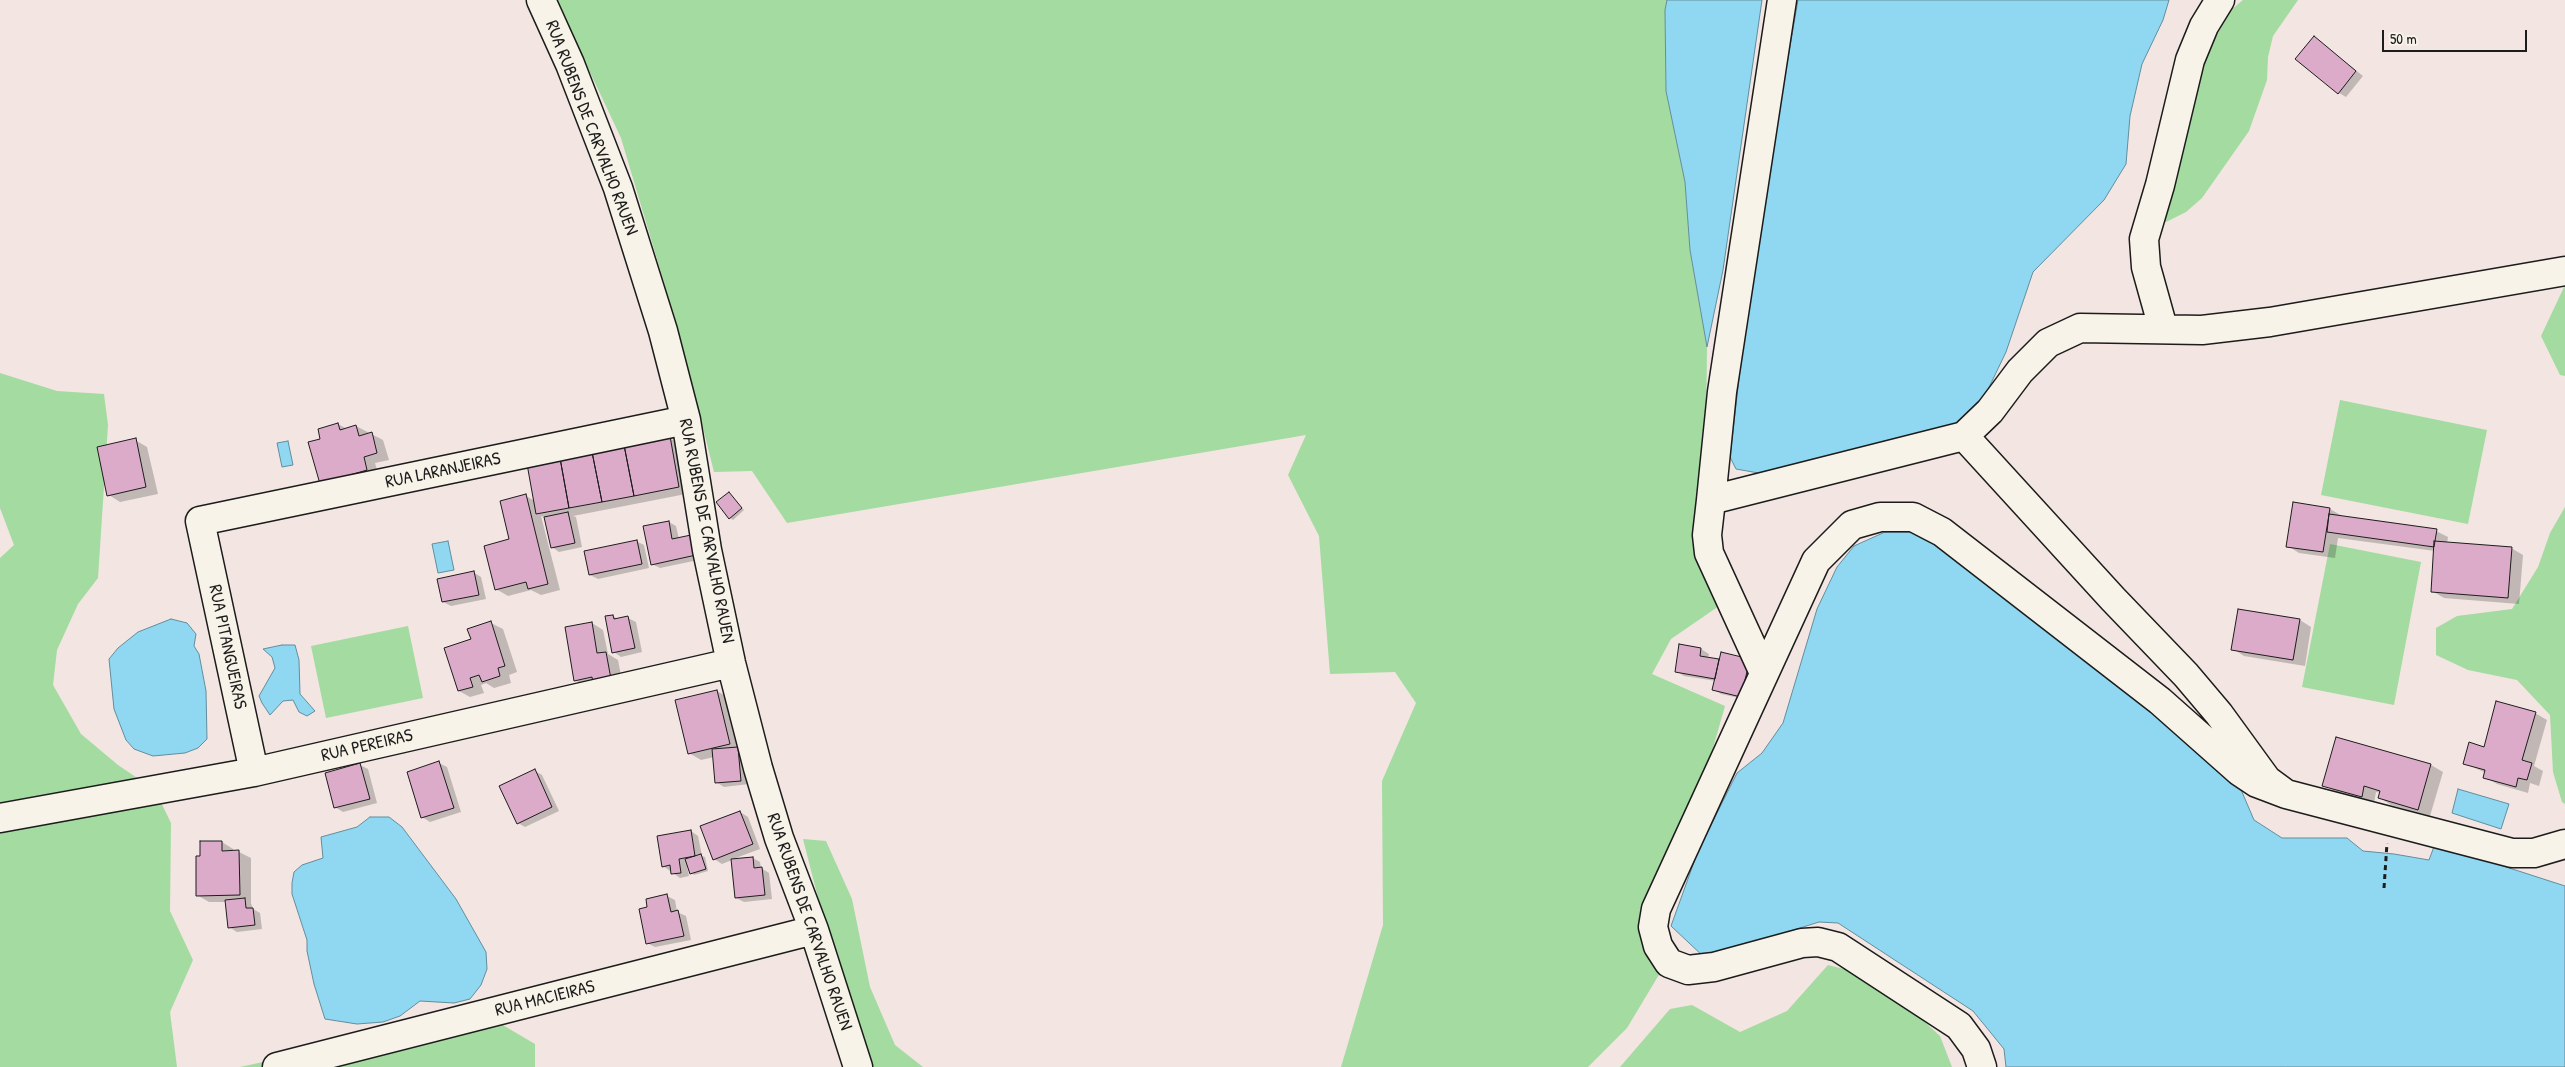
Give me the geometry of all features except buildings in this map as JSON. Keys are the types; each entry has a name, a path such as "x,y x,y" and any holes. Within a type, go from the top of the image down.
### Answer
{"street":[{"name":"RUA RUBENS DE CARVALHO RAUEN","path":"540,0 570,64 618,188 664,331 686,420 707,550 731,663 779,838 814,930 858,1067"},
{"path":"1764,673 1709,554 1707,535 1722,392 1782,0"},
{"path":"2163,328 2146,267 2144,238 2160,185 2190,60 2204,26 2220,0"},
{"path":"1711,500 1964,436 1990,411 2020,371 2048,342 2080,328 2202,330 2270,322 2565,272"},
{"name":"RUA LARANJEIRAS","path":"200,521 686,420"},
{"path":"1964,436 2186,675 2219,714 2267,780 2286,794"},
{"path":"1982,1067 1976,1049 1959,1026 1838,947 1818,942 1802,943 1714,967 1688,970 1669,963 1658,946 1653,928 1656,909 1816,561 1852,525 1880,517 1913,517 1942,532 2160,701 2238,771 2257,783 2286,794 2512,853 2534,853 2565,844"},
{"name":"RUA PITANGUEIRAS","path":"200,521 254,772"},
{"name":"RUA PEREIRAS","path":"0,818 254,772 731,663"},
{"name":"RUA MACIEIRAS","path":"277,1067 814,930"}],"path":[{"path":"2384,888 2387,840"}],"green space":[{"path":"556,0 1667,0 1665,10 1666,91 1685,182 1690,250 1707,347 1706,432 1693,525 1699,554 1719,606 1671,639 1652,674 1725,706 1703,783 1660,876 1660,973 1627,1028 1588,1067 1341,1067 1383,925 1382,781 1416,703 1395,672 1330,674 1319,536 1288,475 1306,435 787,523 752,471 714,472 681,340 621,138"},
{"path":"2243,0 2298,0 2273,36 2268,57 2267,80 2249,131 2202,198 2186,212 2166,222 2158,221 2167,181 2207,52 2232,9"},
{"path":"2565,285 2565,376 2560,375 2541,336"},
{"path":"0,373 57,391 104,394 108,425 98,578 78,604 57,650 53,685 81,734 118,765 155,790 171,823 170,911 193,960 170,1012 177,1067 0,1067 0,558 14,545 0,508"},
{"path":"2340,400 2487,430 2468,524 2321,495"},
{"path":"2565,507 2565,804 2562,802 2553,772 2550,715 2517,680 2468,670 2436,655 2436,628 2457,616 2512,609 2538,567 2550,533"},
{"path":"2330,544 2421,562 2394,705 2302,687"},
{"path":"408,626 423,698 326,718 311,646"},
{"path":"803,839 826,841 852,899 870,987 895,1045 923,1067 871,1067 844,976 826,929"},
{"path":"1828,965 1876,977 1940,1036 1952,1067 1620,1067 1670,1009 1692,1005 1740,1032 1787,1011"},
{"path":"484,1014 535,1044 535,1067 240,1067"}],"water":[{"path":"1667,0 1762,0 1723,270 1707,347 1690,250 1685,182 1666,91 1665,10"},
{"path":"1798,0 2169,0 2163,20 2142,64 2130,116 2126,164 2104,200 2033,272 2006,352 1981,404 1963,424 1764,474 1736,469 1730,457 1740,370 1768,174"},
{"path":"288,441 293,465 282,467 277,443"},
{"path":"1885,532 1923,532 2233,771 2254,820 2282,838 2347,838 2363,851 2429,860 2435,844 2565,886 2565,1067 2006,1067 2004,1049 1973,1011 1838,923 1819,922 1705,958 1671,926 1698,851 1737,773 1762,753 1783,723 1817,609 1837,567 1854,546"},
{"path":"448,541 454,570 438,573 432,544"},
{"path":"171,619 187,623 196,634 194,646 199,654 206,691 207,739 198,748 185,753 153,756 134,749 126,740 114,709 109,659 118,648 138,632"},
{"path":"282,645 295,645 299,660 300,694 315,711 307,716 299,712 293,700 283,701 270,715 259,696 275,668 272,657 263,649"},
{"path":"2458,789 2509,804 2501,829 2452,813"},
{"path":"370,817 389,817 402,827 456,899 486,952 487,969 481,985 470,999 454,1003 420,1001 400,1016 383,1022 357,1024 325,1019 314,984 307,951 307,940 292,894 294,872 302,865 323,858 321,837 357,827"}]}
